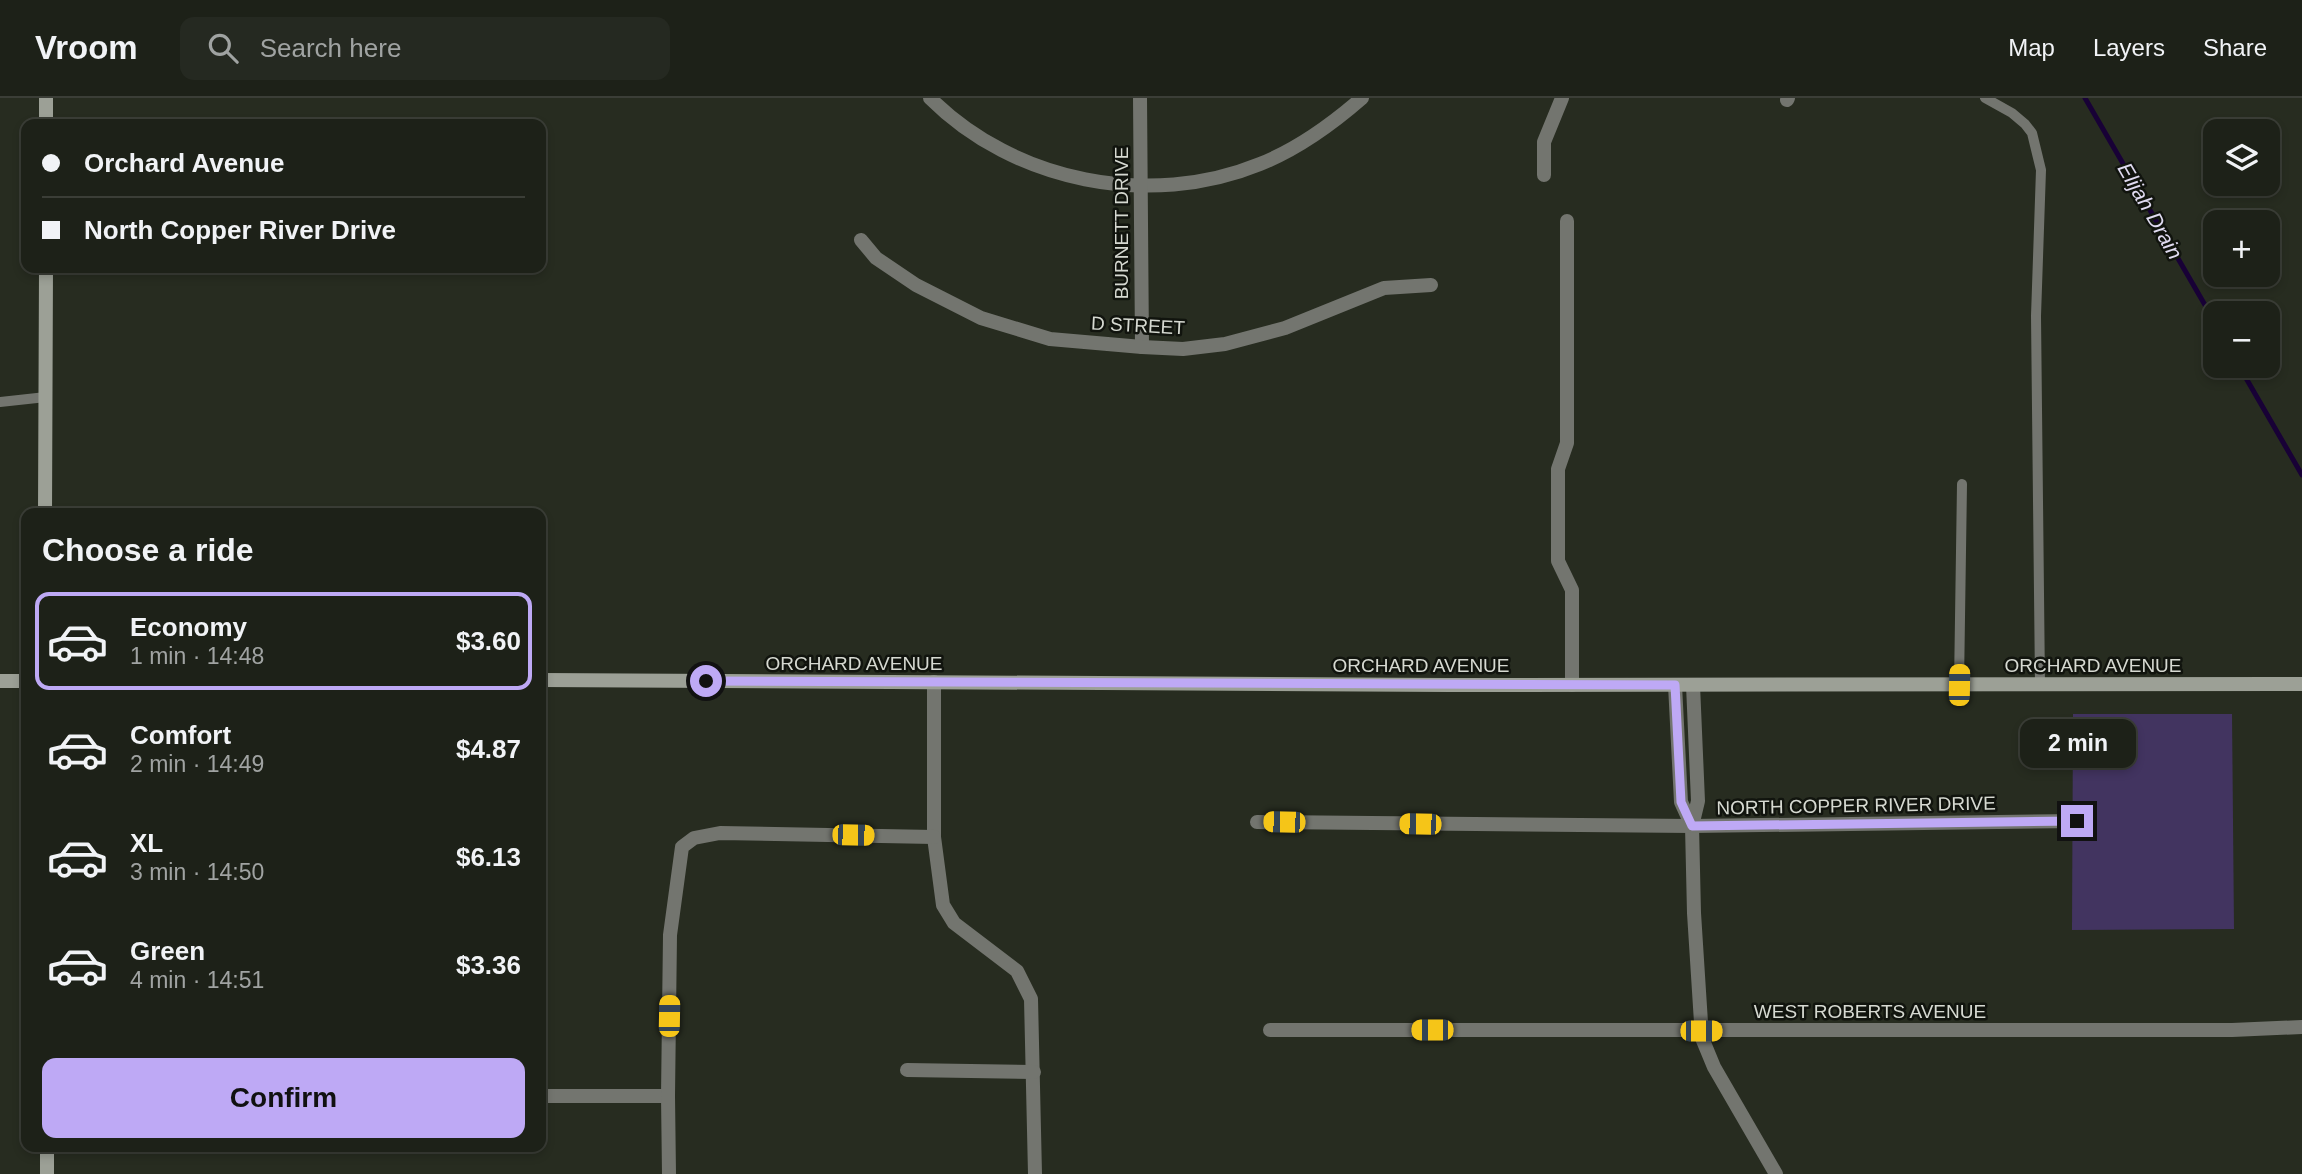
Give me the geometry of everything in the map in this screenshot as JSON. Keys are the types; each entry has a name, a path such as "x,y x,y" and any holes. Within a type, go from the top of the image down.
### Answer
{"street":[{"path":"46,98 46,119"},
{"path":"930,98 950,118 1008,155 1072,178 1140,186 1201,182 1260,165 1314,137 1362,98"},
{"name":"BURNETT DRIVE","path":"1140,98 1142,347"},
{"path":"1544,175 1544,142 1562,98"},
{"path":"1567,221 1567,443 1558,469 1558,561 1573,590 1573,684"},
{"name":"D STREET","path":"861,240 876,258 916,285 981,318 1050,339 1142,347 1183,349 1225,344 1285,328 1384,288 1431,285"},
{"path":"45,508 46,273"},
{"name":"ORCHARD AVENUE","path":"546,680 1675,685 2302,684"},
{"path":"0,681 21,681"},
{"path":"934,682 934,836 943,905 954,923 1017,971 1031,999 1035,1174"},
{"path":"1675,685 1681,802 1692,826"},
{"path":"1693,685 1698,801 1692,826 1694,913 1702,1038 1714,1068 1776,1174"},
{"name":"NORTH COPPER RIVER DRIVE","path":"1257,822 1692,826 2077,821"},
{"path":"669,1174 670,935 682,847 694,838 720,833 934,836"},
{"name":"WEST ROBERTS AVENUE","path":"1269,1030 2232,1030 2302,1027"},
{"path":"908,1070 1034,1072"},
{"path":"546,1096 668,1096"},
{"path":"47,1152 47,1174"}],"lane":[{"path":"1985,98 2012,113 2025,124 2032,133 2041,170 2036,316 2040,685"},
{"path":"0,402 46,397"},
{"path":"1959,685 1962,484"}],"shaded area":[{"path":"2073,714 2232,714 2234,929 2072,930"}],"waterway":[{"name":"Elijah Drain","path":"2085,98 2203,302"},
{"name":"Elijah Drain","path":"2246,378 2302,475"}],"route":[{"path":"706,681 1675,685 1681,802 1692,826 2077,821"}]}
